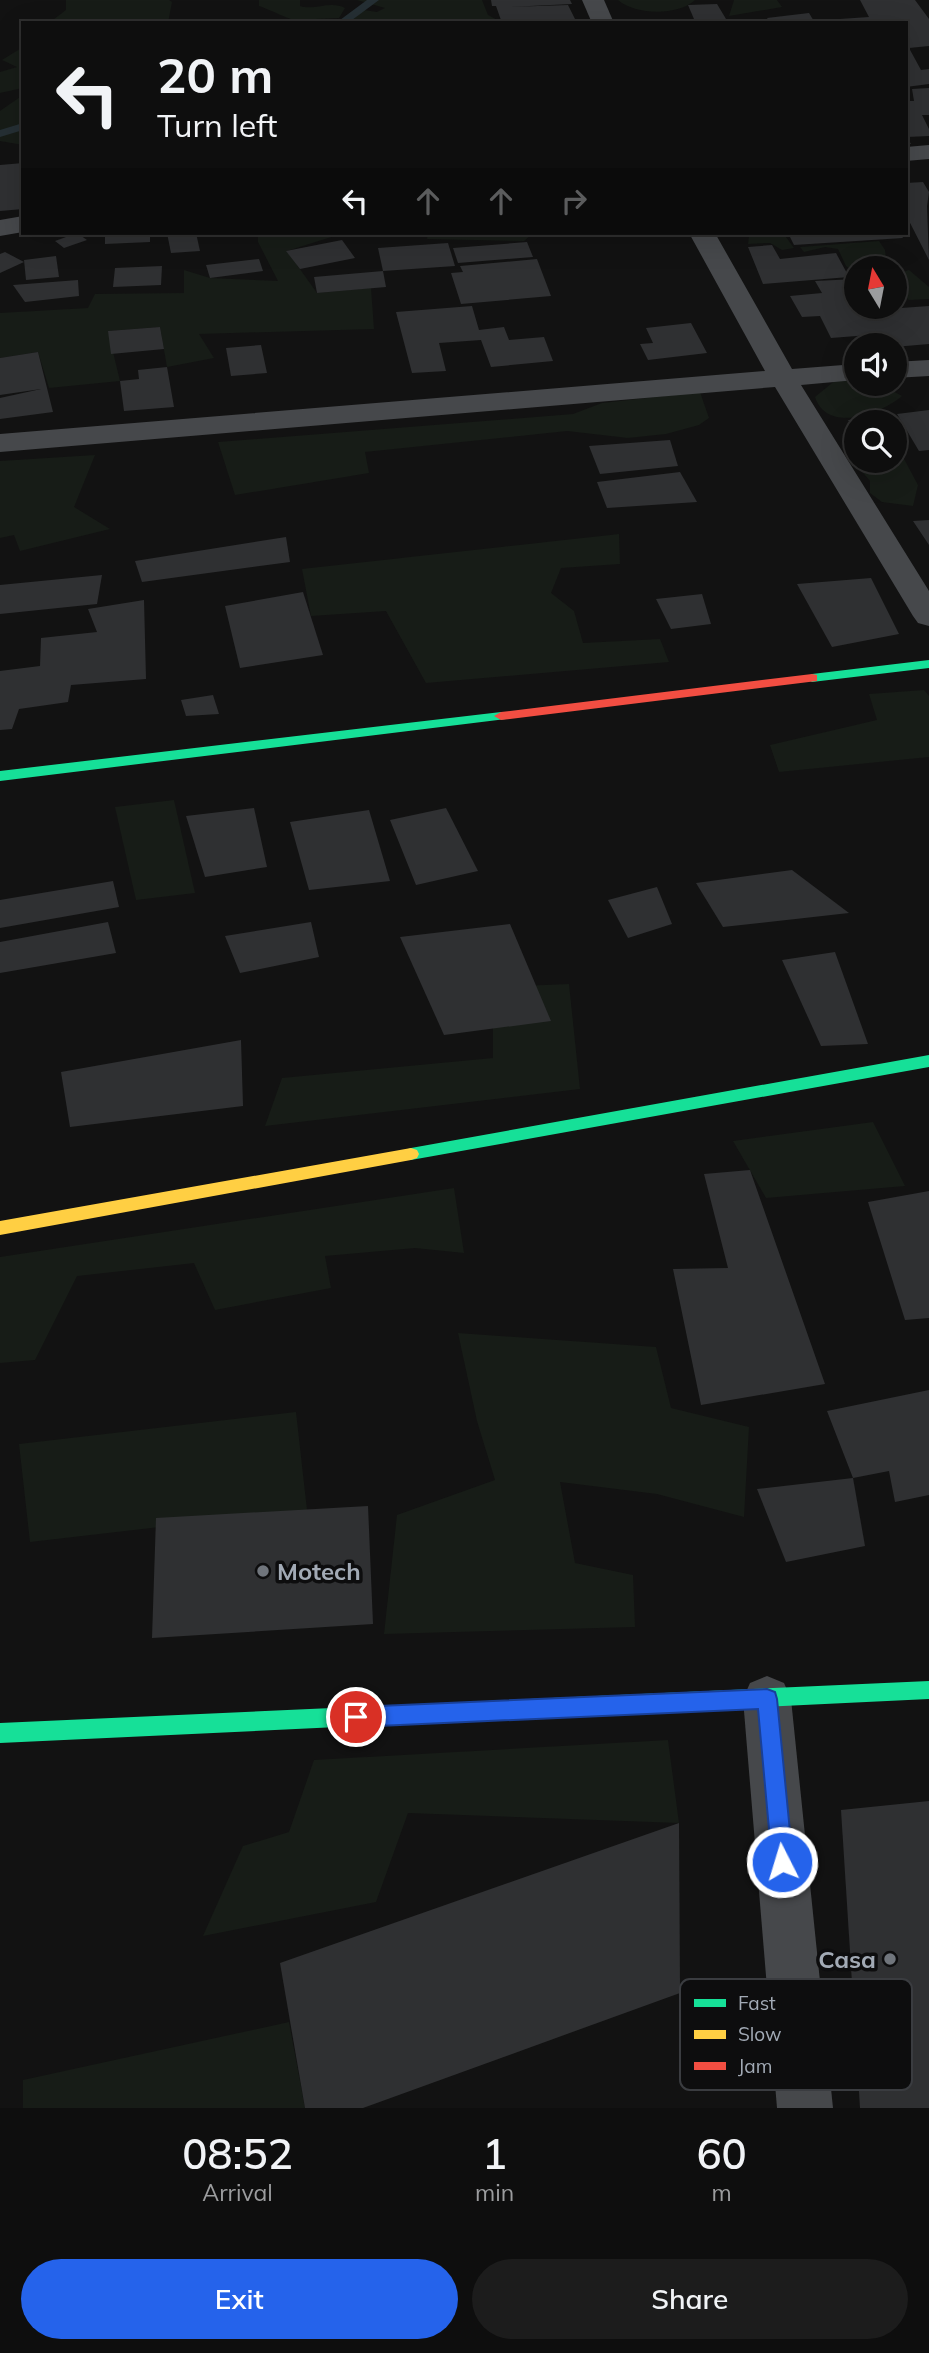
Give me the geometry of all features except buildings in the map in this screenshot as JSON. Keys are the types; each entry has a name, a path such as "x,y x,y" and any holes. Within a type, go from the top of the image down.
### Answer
{"street":[{"path":"593,0 602,21"},
{"path":"908,154 929,152"},
{"path":"0,228 21,224"},
{"path":"703,235 782,376 929,616"},
{"path":"907,369 929,368"},
{"path":"0,443 844,373"},
{"path":"0,776 929,664"},
{"path":"0,1228 929,1061"},
{"path":"0,1733 929,1690"},
{"path":"767,1699 793,1979"},
{"path":"803,2090 805,2108"}],"shaded area":[{"path":"66,0 172,2 168,21 52,21 66,10"},
{"path":"259,0 300,0 300,6 334,5 345,8 339,18 299,21 259,6"},
{"path":"357,0 482,0 488,15 499,21 350,21 364,10 377,12 385,8"},
{"path":"618,0 695,0 678,9 656,12 635,9"},
{"path":"734,0 777,0 782,7 729,16"},
{"path":"21,48 21,88 0,93 0,72 17,67 2,60"},
{"path":"21,96 21,145 0,141 0,111"},
{"path":"258,235 338,235 287,251 317,293 371,288 374,329 199,334 214,358 167,367 160,327 108,331 120,381 49,388 38,352 0,358 0,313 88,308 95,294 184,293 184,270 210,278 278,281 258,242"},
{"path":"428,235 531,235 524,241 427,239"},
{"path":"784,235 794,248 782,250 770,243 748,244 749,236"},
{"path":"879,241 886,256 844,256 844,262 838,249 825,247 804,252 800,247"},
{"path":"907,271 929,287 929,299 907,298"},
{"path":"837,379 844,379 844,396 902,396 878,410 844,410 842,418 821,408 815,397"},
{"path":"700,392 709,418 699,425 666,434 628,438 567,431 365,452 369,473 235,495 218,442 573,414 602,403"},
{"path":"95,455 74,507 110,529 20,551 14,535 0,538 0,461"},
{"path":"907,464 918,485 913,506 882,502 870,493 870,481 863,473 907,473"},
{"path":"619,534 620,564 561,568 551,593 574,611 583,643 660,639 669,662 426,683 386,611 311,616 302,569"},
{"path":"924,690 929,696 929,757 779,772 770,745 877,720 869,694"},
{"path":"174,800 195,893 136,900 115,807"},
{"path":"569,984 580,1089 265,1126 282,1078 493,1058 493,987"},
{"path":"873,1122 905,1186 766,1198 733,1141"},
{"path":"454,1188 464,1253 415,1248 325,1256 331,1288 215,1310 194,1263 77,1276 35,1360 0,1363 0,1257"},
{"path":"458,1333 656,1347 671,1408 749,1427 744,1517 657,1494 560,1482 575,1563 633,1575 635,1627 384,1634 397,1515 495,1480 477,1421"},
{"path":"296,1412 307,1510 30,1542 19,1444"},
{"path":"668,1740 679,1823 408,1813 376,1902 203,1936 243,1846 289,1832 314,1760"},
{"path":"289,2022 305,2108 23,2108 23,2080"}],"waterway":[{"path":"344,21 374,0"},
{"path":"0,134 21,127"}],"traffic: fast":[{"path":"812,678 929,664"},
{"path":"0,776 501,716"},
{"path":"411,1154 929,1061"},
{"path":"0,1733 929,1690"}],"traffic: slow":[{"path":"0,1228 411,1154"}],"traffic: jam":[{"path":"501,716 812,678"}],"place":[{"name":"Motech","path":"263,1571"},
{"name":"Casa","path":"890,1959"}],"route":[{"path":"356,1717 767,1699 782,1862"}]}
